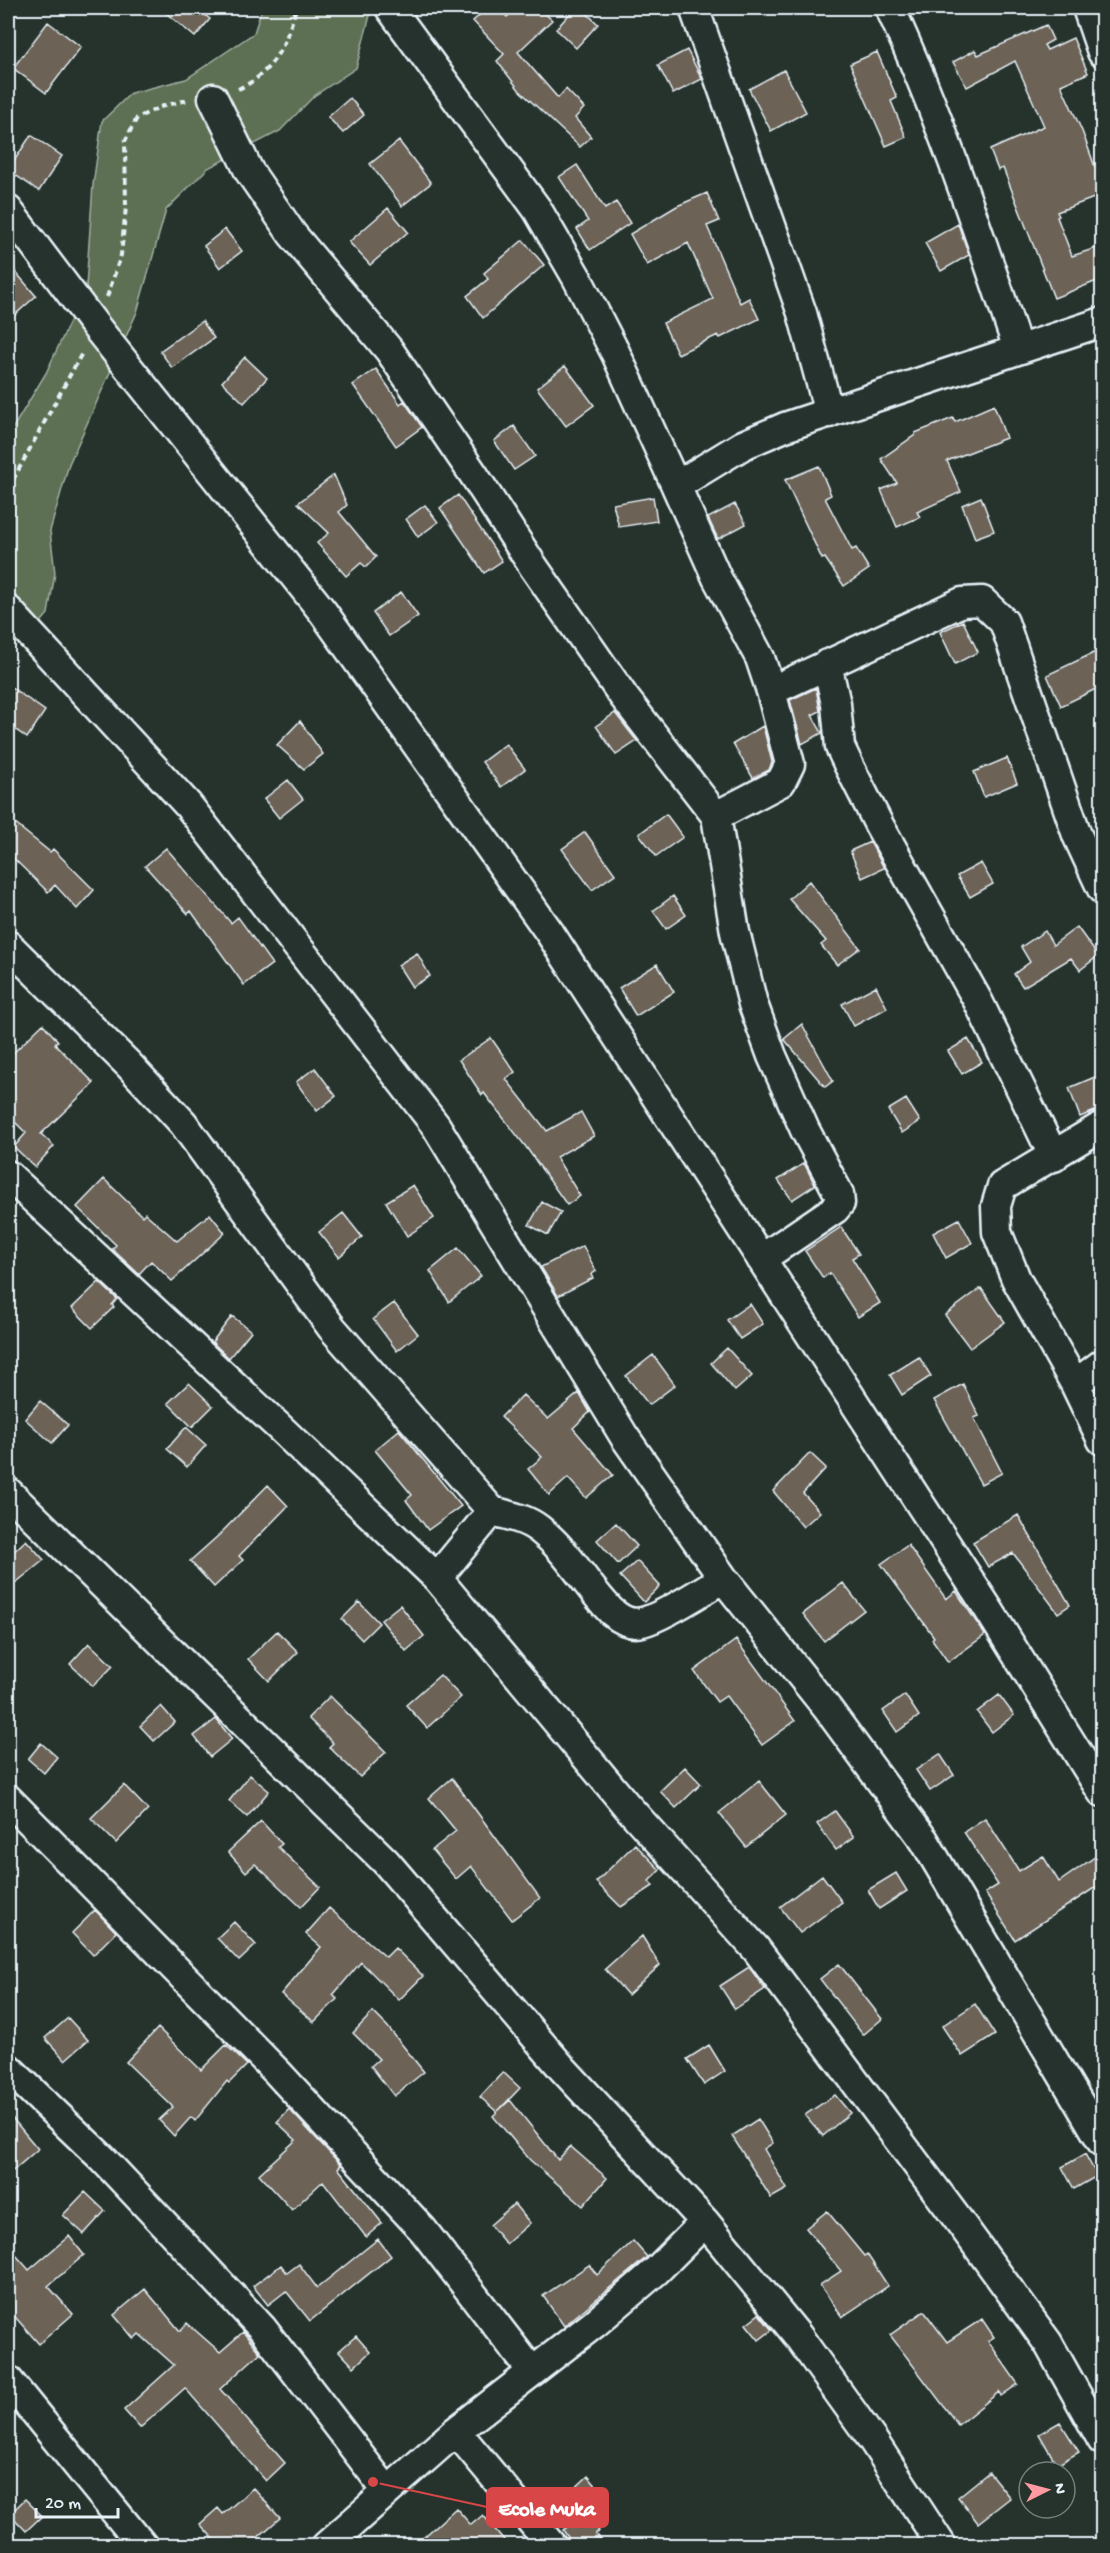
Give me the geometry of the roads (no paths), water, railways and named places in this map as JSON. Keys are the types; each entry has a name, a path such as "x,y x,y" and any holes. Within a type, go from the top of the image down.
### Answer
{"street":[{"path":"390,8 431,61 537,209 577,278 616,354 713,569 760,658 790,764 787,773 774,788 716,816"},
{"path":"694,8 802,313 829,413"},
{"path":"890,8 964,188 1018,349"},
{"path":"1087,8 1102,52"},
{"path":"213,98 249,171 292,234 389,350 533,566 611,678 716,816 735,932 753,1004 772,1056 805,1130 839,1194 840,1203 835,1209 761,1259"},
{"path":"8,210 97,328 323,612 550,933 987,1607 1102,1792"},
{"path":"676,486 743,445 785,427 916,386 1102,322"},
{"path":"771,691 962,602 982,601 1004,622 1077,835 1102,889"},
{"path":"8,610 188,805 436,1126 624,1436 723,1578 827,1708 924,1840 1102,2142"},
{"path":"827,664 836,704 840,747 879,825 978,1001 1054,1157"},
{"path":"8,945 121,1057 183,1123 332,1328 492,1510 516,1517 538,1528 569,1558 613,1613 626,1622 641,1623 706,1590 723,1578"},
{"path":"1102,1126 1054,1157 1002,1186 996,1206 997,1232 1016,1279 1075,1384 1102,1440"},
{"path":"8,1175 278,1426 437,1578 627,1806 756,1949 1048,2343 1102,2439"},
{"path":"1075,1384 1102,1364"},
{"path":"8,1492 386,1862 564,2069 705,2222 798,2336 874,2442 942,2546"},
{"path":"437,1578 492,1510"},
{"path":"8,1799 278,2073 391,2195 423,2230 531,2370"},
{"path":"8,2068 104,2159 262,2328 387,2491"},
{"path":"326,2546 456,2431 531,2370 594,2324 656,2271 705,2222"},
{"path":"8,2380 143,2546"},
{"path":"456,2431 552,2546"}],"place":[{"name":"Ecole Muka","path":"373,2482"}]}
